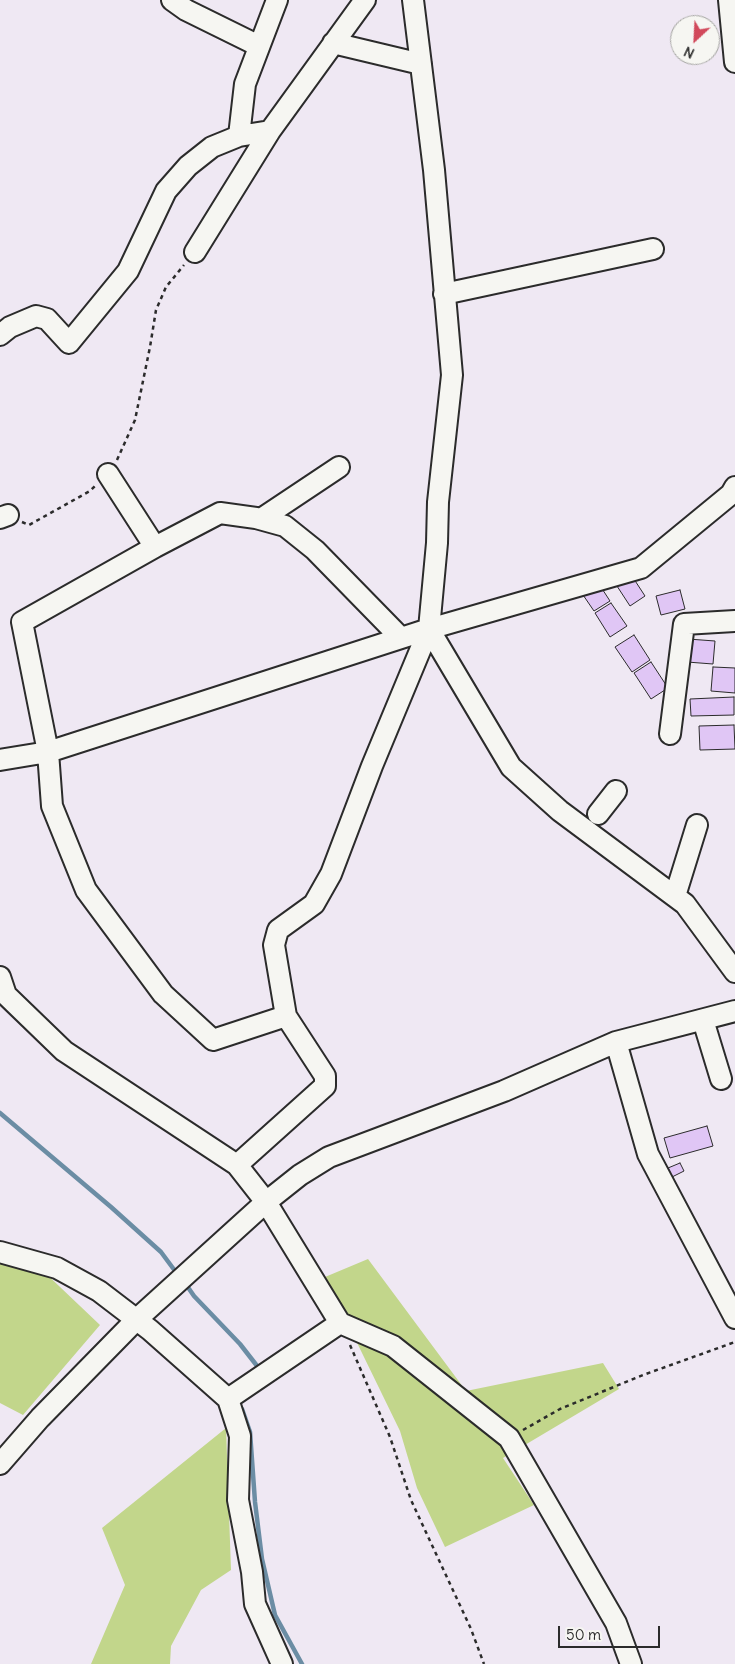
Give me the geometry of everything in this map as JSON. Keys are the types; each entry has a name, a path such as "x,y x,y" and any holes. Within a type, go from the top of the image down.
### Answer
{"street":[{"path":"172,0 186,10 259,46"},
{"path":"239,136 245,84 277,0"},
{"path":"195,252 270,131 365,0"},
{"path":"236,1165 325,1086 325,1076 286,1016 274,945 278,930 314,904 331,874 372,766 429,629 437,543 438,502 452,375 434,170 413,0"},
{"path":"729,0 735,62"},
{"path":"333,43 421,64"},
{"path":"0,335 10,327 36,316 47,319 69,343 128,271 166,190 188,166 212,147 239,136 270,131"},
{"path":"444,294 652,249"},
{"path":"261,519 339,467"},
{"path":"108,474 155,547"},
{"path":"0,760 48,752 429,629 641,568 731,494 735,487"},
{"path":"286,1016 214,1040 163,994 86,890 52,806 48,752 22,622 155,547 220,513 261,519 285,526 316,550 401,638"},
{"path":"670,734 684,624 735,621"},
{"path":"429,629 511,767 560,811 685,904 735,972"},
{"path":"598,814 616,791"},
{"path":"675,896 697,825"},
{"path":"0,977 6,995 64,1050 236,1165 266,1202 340,1323 393,1346 509,1438 616,1623 631,1664"},
{"path":"0,1464 40,1418 137,1319 266,1202 300,1175 329,1157 504,1091 616,1042 735,1011"},
{"path":"703,1020 721,1079"},
{"path":"616,1042 648,1154 735,1318"},
{"path":"0,1252 57,1268 99,1291 137,1319 228,1400 240,1436 238,1500 252,1572 255,1604 282,1664"},
{"path":"228,1400 340,1323"}],"path":[{"path":"4,517 29,525 90,491 113,470 135,420 156,310 166,288 195,252"},
{"path":"340,1323 390,1437 411,1500 471,1629 484,1664"},
{"path":"509,1438 560,1410 643,1375 735,1342"}],"green space":[{"path":"368,1259 466,1391 603,1363 619,1389 503,1458 534,1505 445,1547 417,1488 400,1431 325,1277"},
{"path":"0,1261 39,1267 100,1325 23,1415 0,1403"},
{"path":"226,1428 231,1570 201,1590 171,1646 170,1664 91,1664 125,1585 102,1528"}],"building":[{"path":"630,573 645,596 630,606 615,583"},
{"path":"597,581 610,601 594,611 581,592"},
{"path":"680,590 685,609 661,615 656,596"},
{"path":"611,603 627,626 610,637 595,613"},
{"path":"634,635 650,660 632,672 615,647"},
{"path":"688,639 715,641 713,664 687,662"},
{"path":"651,662 668,688 651,699 634,673"},
{"path":"713,667 735,668 735,693 711,691"},
{"path":"734,697 734,715 691,716 690,699"},
{"path":"734,725 735,749 700,750 699,726"},
{"path":"707,1126 713,1146 670,1158 664,1138"},
{"path":"680,1163 684,1171 672,1177 668,1168"}],"waterway":[{"path":"0,1113 161,1252 178,1275"},
{"path":"185,1283 194,1296 240,1344 261,1371"},
{"path":"242,1409 250,1432 255,1502 262,1559 275,1615 302,1664"}]}
